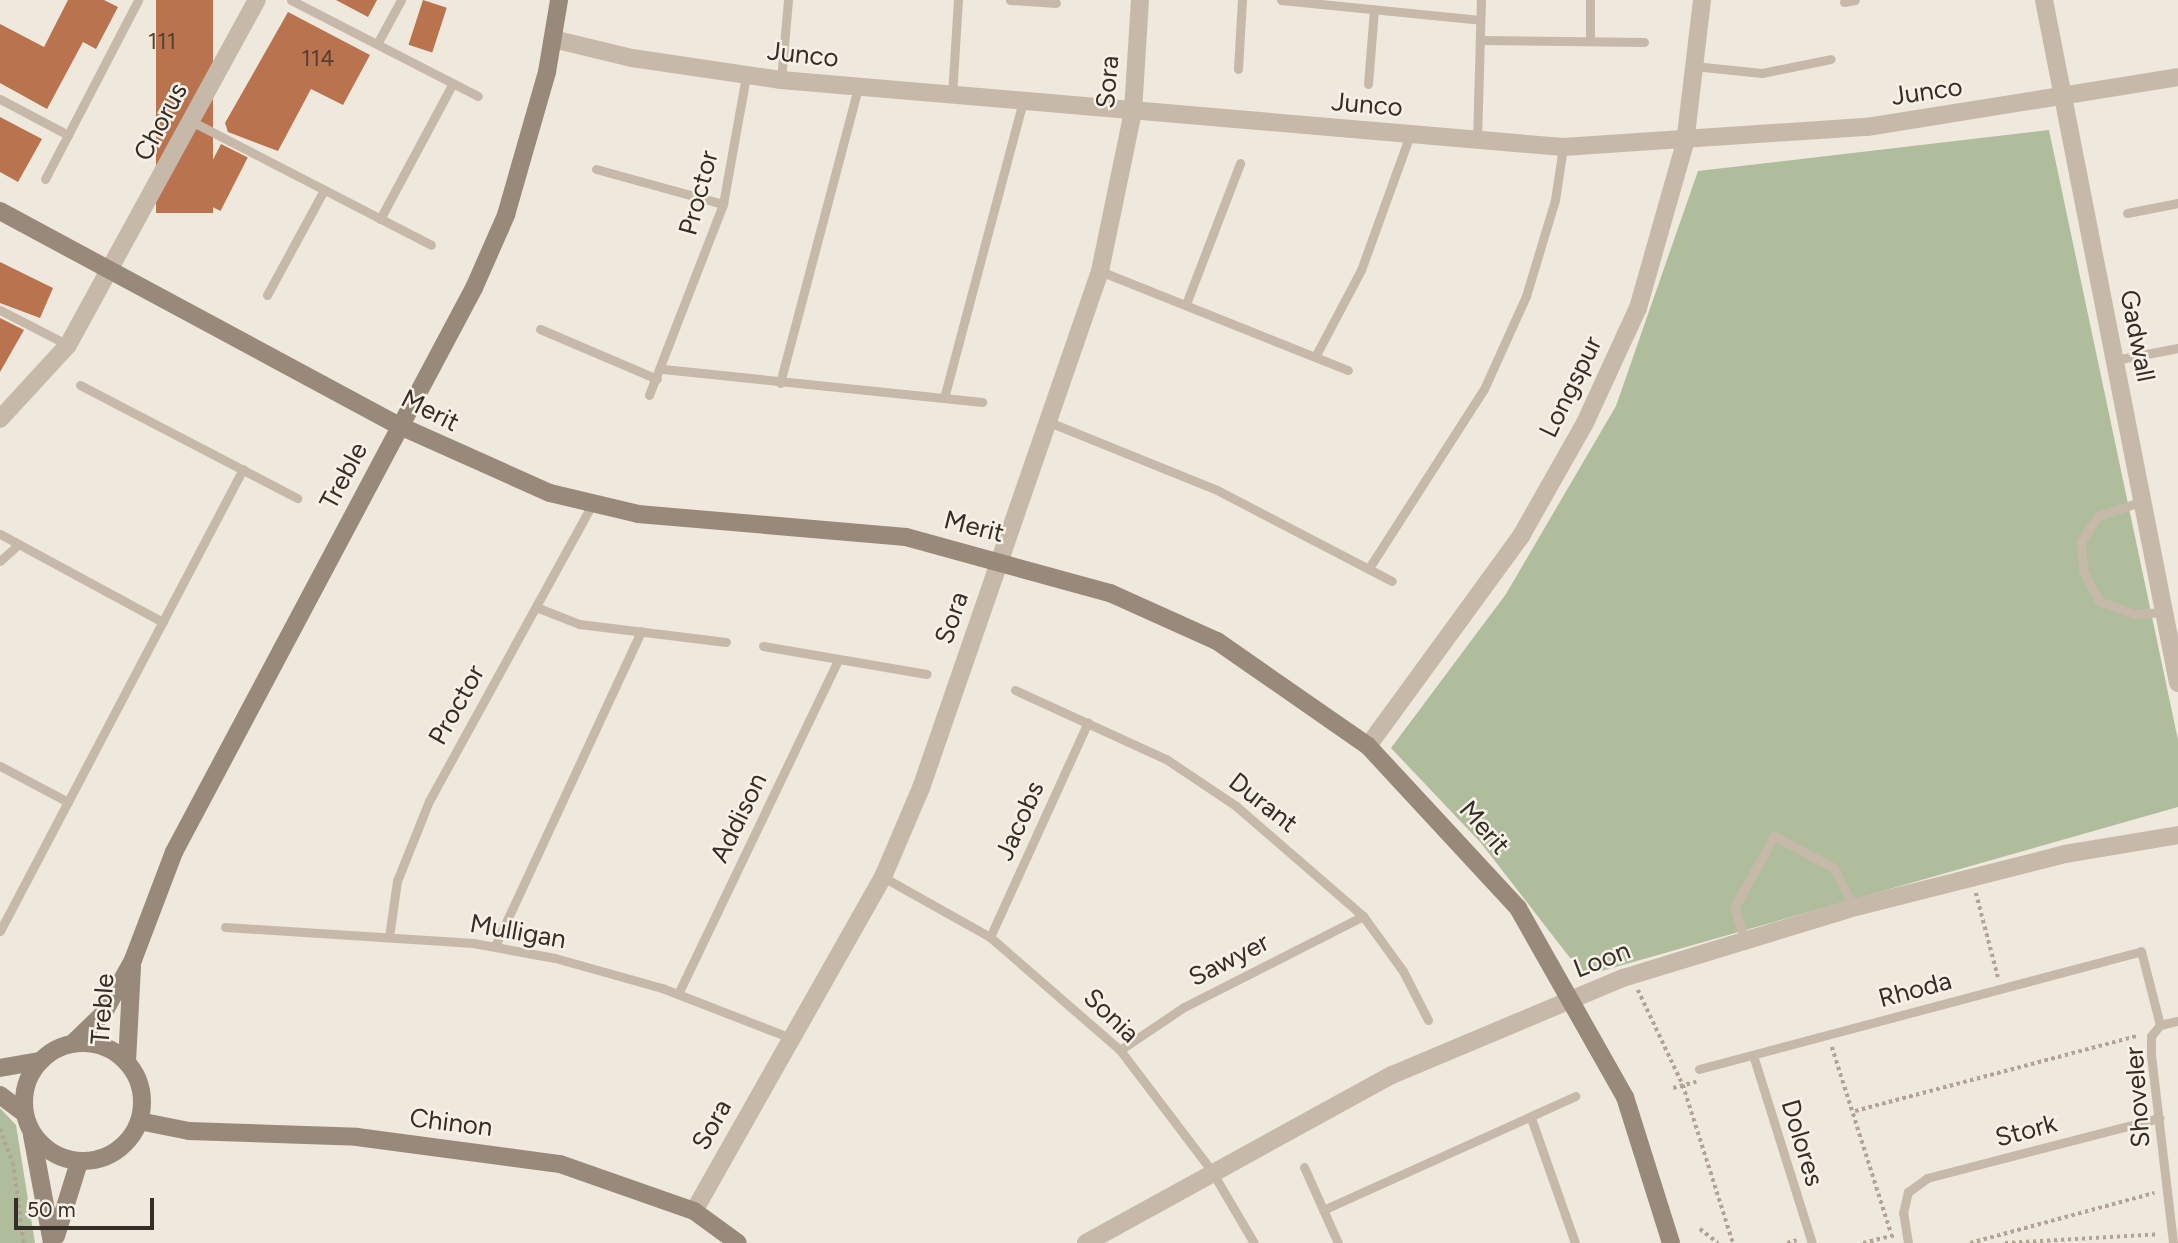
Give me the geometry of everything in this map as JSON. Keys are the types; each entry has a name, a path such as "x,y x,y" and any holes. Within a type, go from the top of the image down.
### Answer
{"street":[{"name":"Chorus","path":"0,419 68,345 257,0"},
{"name":"Treble","path":"73,1043 103,1014 133,960 174,852 400,426 506,215 553,39 559,0"},
{"name":"Sora","path":"694,1211 883,877 921,788 1100,271 1133,111 1140,0"},
{"name":"Longspur","path":"1368,746 1521,537 1585,423 1638,308 1685,143 1702,0"},
{"name":"Gadwall","path":"2044,0 2178,682"},
{"name":"Junco","path":"553,39 746,76 781,80 1563,147 1685,143 2062,100 2178,76"},
{"name":"Merit","path":"0,211 473,463 592,505 906,537 1000,560 1110,593 1217,641 1368,746 1518,908 1573,999 1625,1097 1671,1243"},
{"name":"Loon","path":"1086,1243 1211,1170 1392,1075 1631,976 1854,908 1972,878 2178,835"},
{"name":"Treble","path":"127,1062 133,960"},
{"path":"0,1068 40,1061 73,1043 102,1046 127,1062 141,1090 139,1121 116,1151 79,1162 44,1147 32,1132"},
{"path":"40,1061 29,1077 25,1114 32,1132 53,1243"},
{"path":"0,1095 25,1114"},
{"name":"Chinon","path":"139,1121 189,1131 358,1137 560,1164 694,1211 738,1243"},
{"path":"53,1243 79,1162"}],"lane":[{"path":"45,180 138,0"},
{"path":"291,0 478,96"},
{"path":"377,44 401,0"},
{"path":"781,80 788,0"},
{"path":"952,95 958,0"},
{"path":"1010,0 1056,3"},
{"path":"1238,69 1242,0"},
{"path":"1281,0 1480,20"},
{"path":"1393,0 1393,12"},
{"path":"1477,141 1481,0"},
{"path":"1590,0 1590,41"},
{"path":"1844,2 1855,0"},
{"path":"1368,84 1374,9"},
{"path":"1480,40 1644,41"},
{"path":"1694,65 1762,73 1831,59"},
{"name":"Proctor","path":"649,395 663,369 723,204 746,76"},
{"path":"380,219 453,83"},
{"path":"780,383 858,87"},
{"path":"0,99 68,135"},
{"path":"944,398 1023,101"},
{"path":"191,121 431,245"},
{"path":"1316,355 1361,270 1410,135"},
{"path":"1369,568 1484,388 1525,296 1555,200 1563,147"},
{"path":"1186,304 1240,163"},
{"path":"596,169 723,204"},
{"path":"267,295 324,190"},
{"path":"2127,214 2178,203"},
{"path":"1100,271 1349,370"},
{"path":"0,310 68,345"},
{"path":"540,329 657,379"},
{"path":"2115,360 2178,348"},
{"path":"663,369 982,402"},
{"path":"80,385 297,498"},
{"path":"1049,422 1217,489 1392,580"},
{"path":"0,931 243,469"},
{"path":"2143,501 2098,516 2081,541 2083,571 2099,601 2134,614 2164,612"},
{"name":"Proctor","path":"389,937 409,843 592,505"},
{"path":"0,534 163,622"},
{"path":"0,561 19,544"},
{"path":"536,607 579,624 726,642"},
{"path":"495,946 641,631"},
{"path":"763,646 927,674"},
{"name":"Addison","path":"678,995 838,660"},
{"name":"Durant","path":"1015,690 1166,759 1236,806 1363,916 1403,971 1428,1020"},
{"name":"Jacobs","path":"990,937 1088,722"},
{"path":"0,766 68,802"},
{"path":"1745,941 1734,908 1774,836 1835,869 1854,908"},
{"name":"Sonia","path":"883,877 990,937 1120,1050 1211,1170 1254,1243"},
{"name":"Sawyer","path":"1120,1050 1184,1007 1363,916"},
{"name":"Mulligan","path":"225,927 495,946 678,995 791,1038"},
{"name":"Rhoda","path":"1699,1069 2141,951"},
{"name":"Shoveler","path":"2141,951 2158,1028 2159,1118 2172,1238"},
{"path":"2158,1028 2178,1021"},
{"name":"Dolores","path":"1753,1055 1812,1243"},
{"path":"1323,1210 1576,1096"},
{"path":"1531,1118 1575,1243"},
{"name":"Stork","path":"1906,1232 1908,1192 1927,1178 2159,1118"},
{"path":"1304,1167 1338,1243"},
{"path":"1906,1232 1908,1243"}],"path":[{"path":"1972,878 2002,989"},
{"path":"1631,976 1683,1085 1733,1243"},
{"path":"1855,1111 2158,1028"},
{"path":"1827,1035 1855,1111 1892,1236"},
{"path":"1673,1088 1696,1082 1699,1069"},
{"path":"0,1129 13,1163 24,1243"},
{"path":"1970,1243 2167,1190"},
{"path":"1700,1229 1718,1243"},
{"path":"1863,1243 1906,1232"},
{"path":"2005,1243 2172,1238"}],"green space":[{"path":"2049,130 2178,740 2178,807 1584,976 1481,843 1391,748 1506,594 1616,406 1698,171"},
{"path":"0,1108 16,1125 35,1243 0,1243"}],"building":[{"path":"68,0 104,0 118,7 96,49 83,42 47,109 0,83 0,24 44,47"},
{"path":"156,0 213,0 213,213 156,213"},
{"path":"336,0 377,0 368,17"},
{"path":"423,0 447,8 432,52 408,45"},
{"path":"288,12 370,55 343,105 311,89 278,151 228,132 225,123"},
{"path":"0,117 42,139 18,182 0,172"},
{"path":"221,144 248,158 220,211 194,197"},
{"path":"0,262 53,288 40,318 0,303"},
{"path":"0,318 24,330 0,372"}]}
